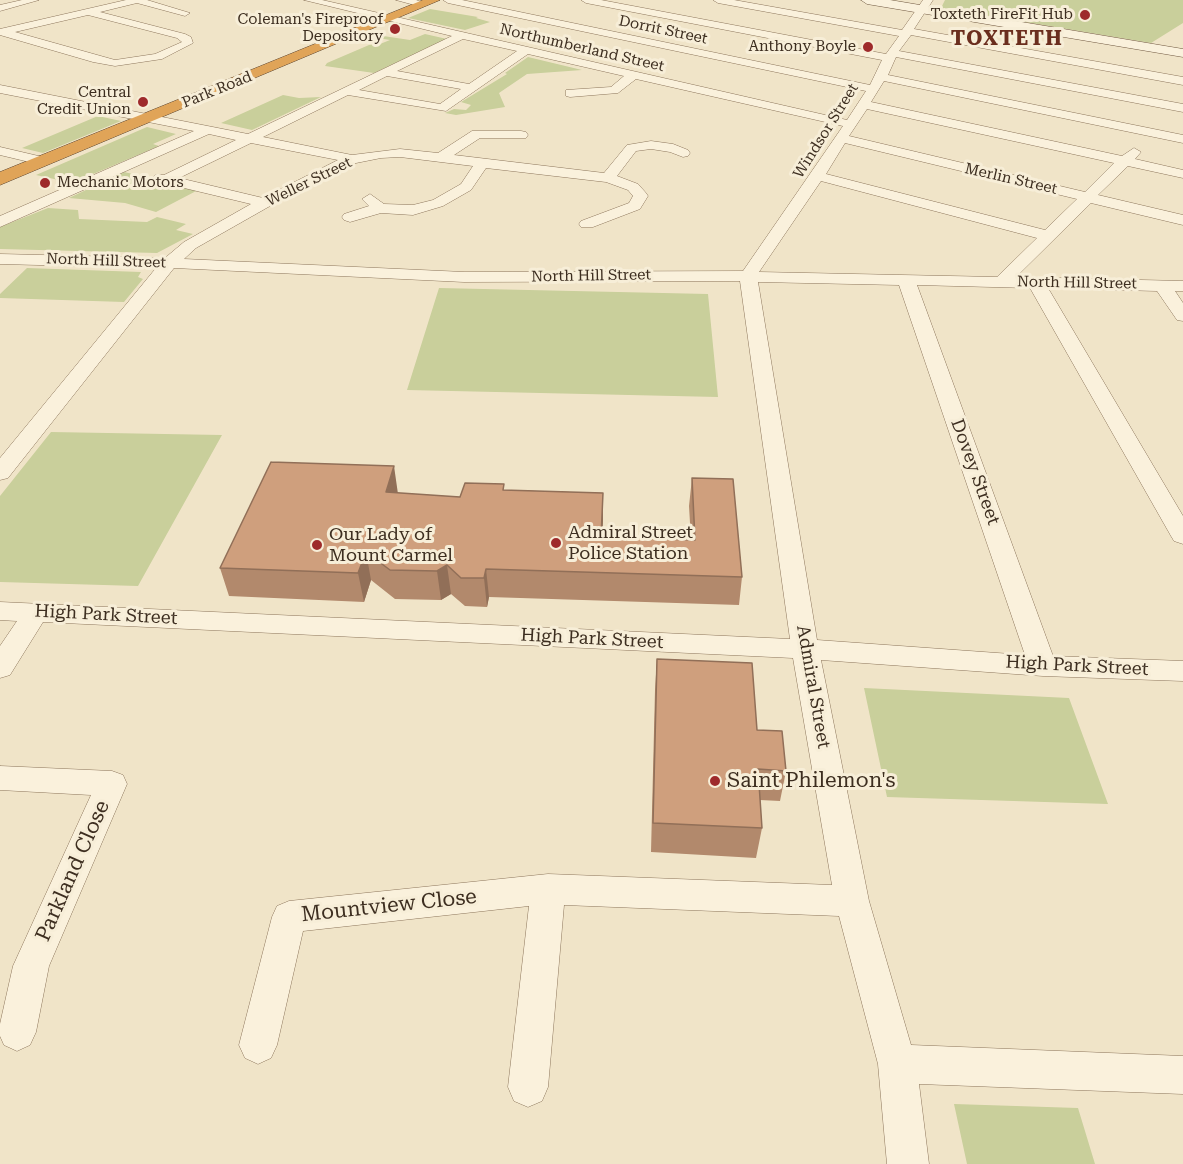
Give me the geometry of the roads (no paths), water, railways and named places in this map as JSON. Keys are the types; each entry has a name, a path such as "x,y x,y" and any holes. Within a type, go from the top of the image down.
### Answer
{"highway":[{"name":"Park Road","path":"0,179 428,2"}],"main road":[{"path":"867,0 925,5 1183,53"}],"street":[{"path":"0,8 34,0"},
{"path":"94,0 114,6"},
{"path":"1,33 137,0 185,13"},
{"name":"Northumberland Street","path":"309,0 849,124"},
{"path":"401,0 428,2"},
{"name":"Dorrit Street","path":"448,0 602,32 1183,139"},
{"path":"586,0 1182,106"},
{"path":"718,0 1183,81"},
{"path":"576,41 678,3"},
{"name":"Windsor Street","path":"748,276 776,232 818,176 925,5"},
{"path":"1,33 115,63 158,57 188,43 187,39 181,36 88,12"},
{"path":"166,179 460,36"},
{"path":"540,53 558,47"},
{"path":"444,107 468,87 526,50"},
{"path":"383,72 468,87"},
{"path":"570,93 614,90 633,75"},
{"path":"0,89 352,159"},
{"path":"346,91 444,107 465,108"},
{"path":"862,104 1183,174"},
{"path":"1001,282 1046,235 1182,106"},
{"path":"0,222 208,130"},
{"path":"441,158 477,134 521,135"},
{"name":"Merlin Street","path":"840,138 1183,220"},
{"path":"608,178 632,148 651,145 673,148 683,153"},
{"path":"0,151 42,161"},
{"name":"Weller Street","path":"0,473 169,263 190,245 265,203 352,159 391,153 608,178 633,187 641,195 635,207 587,224"},
{"path":"350,217 375,204 416,216 455,195 474,178 481,163"},
{"path":"120,169 265,203"},
{"path":"818,176 1046,235"},
{"name":"North Hill Street","path":"0,258 169,263 464,277 748,276 1183,286"},
{"path":"0,278 21,259"},
{"name":"Admiral Street","path":"748,276 805,649 852,901 897,1064 908,1164"},
{"name":"Dovey Street","path":"906,279 1044,666"},
{"path":"1036,283 1183,536"},
{"path":"1161,285 1183,316"},
{"name":"High Park Street","path":"0,611 805,649 1044,666 1183,671"},
{"path":"0,668 36,612"},
{"name":"Parkland Close","path":"0,778 112,784 31,966 17,1032"},
{"path":"528,1087 548,889"},
{"name":"Mountview Close","path":"258,1045 289,917 548,889 852,901"},
{"path":"897,1064 1183,1075"}],"place":[{"name":"Toxteth FireFit Hub","path":"1085,15"},
{"name":"Coleman's Fireproof Depository","path":"395,29"},
{"name":"Anthony Boyle","path":"868,47"},
{"name":"Central Credit Union","path":"143,102"},
{"name":"Mechanic Motors","path":"45,183"},
{"name":"Admiral Street Police Station","path":"556,543"},
{"name":"Our Lady of Mount Carmel","path":"317,545"},
{"name":"Saint Philemon's","path":"715,781"}],"district":[{"name":"TOXTETH","path":"1007,39"}]}
